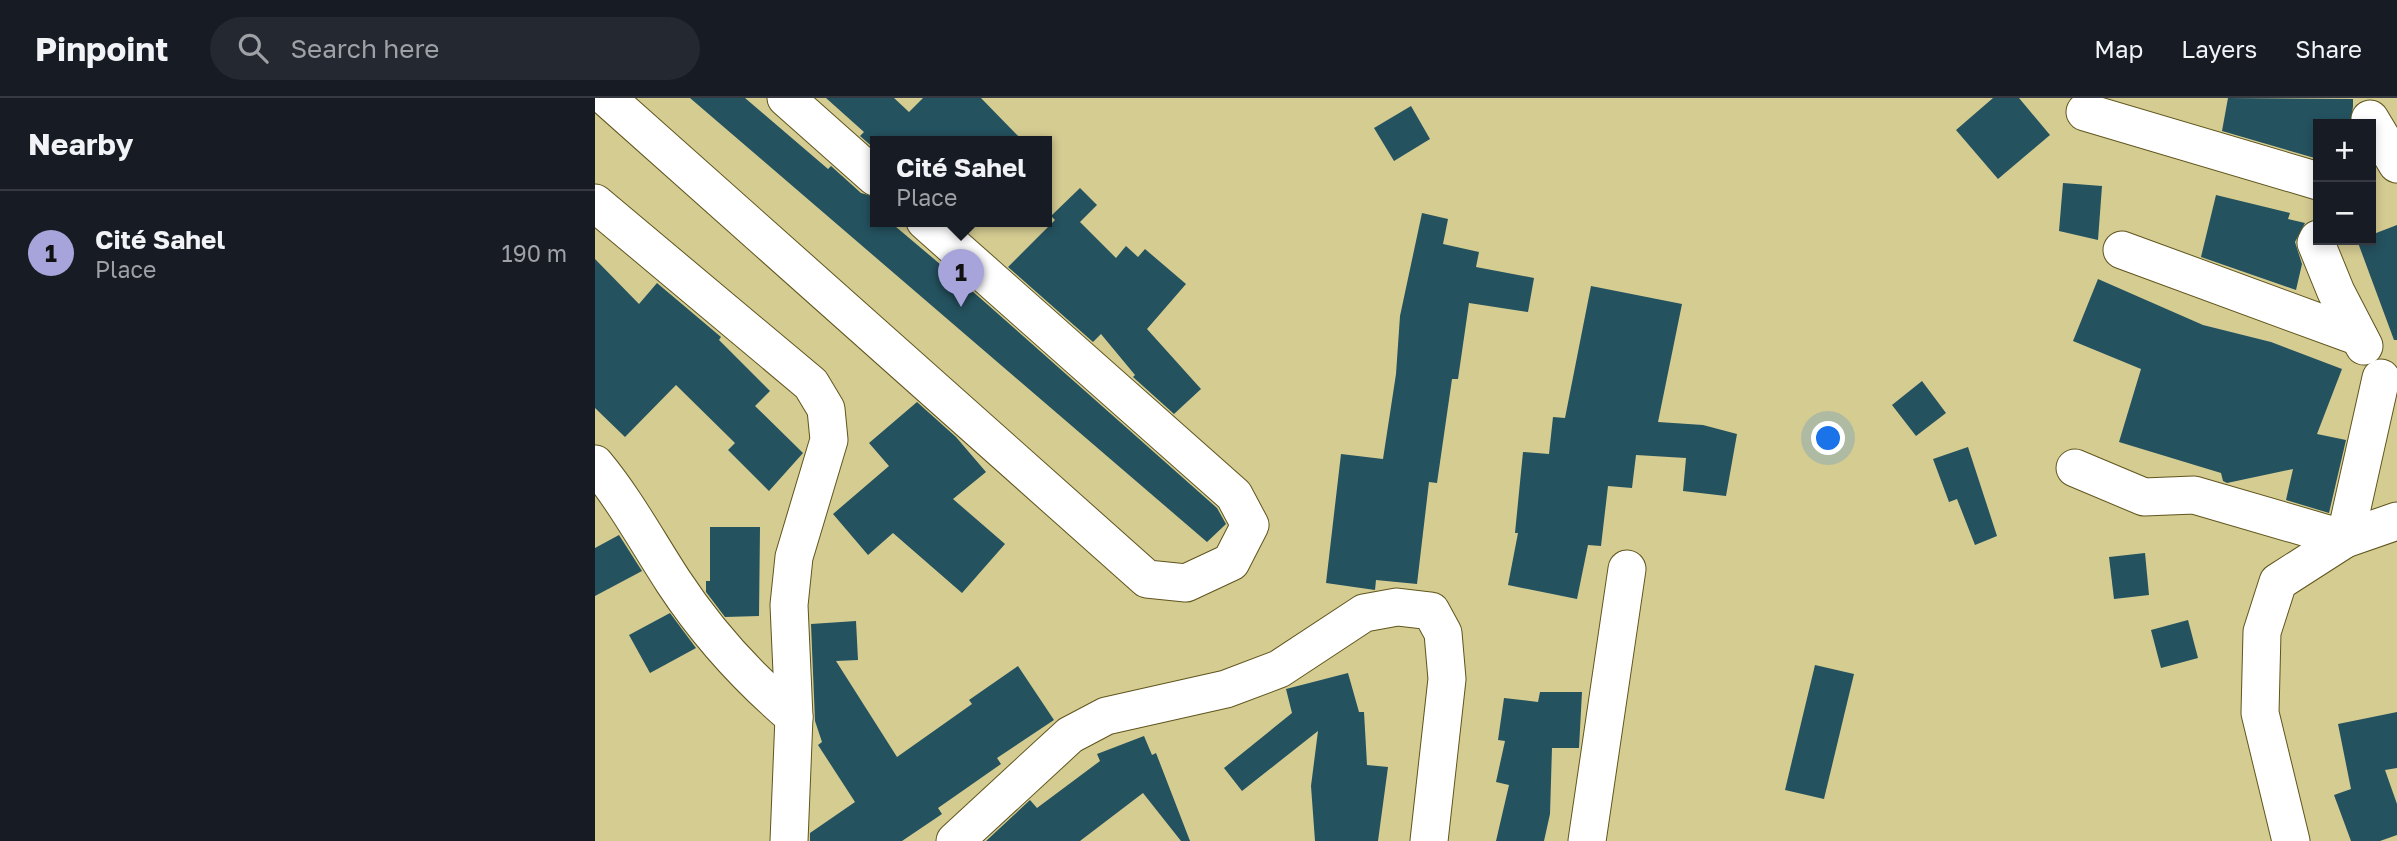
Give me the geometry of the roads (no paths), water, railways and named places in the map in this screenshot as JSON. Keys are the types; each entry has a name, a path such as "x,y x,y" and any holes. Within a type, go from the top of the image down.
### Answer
{"street":[{"path":"607,98 1147,579 1186,583 1231,562 1250,525 1234,495 932,227"},
{"path":"786,98 870,173"},
{"path":"2085,112 2313,180"},
{"path":"2372,114 2397,164"},
{"path":"595,203 616,217 811,384 826,409 829,440 794,557 790,593 795,717 789,841"},
{"path":"2317,245 2336,292 2389,393 2345,539"},
{"path":"2122,250 2359,337"},
{"path":"595,464 617,490 674,583 726,654 795,717"},
{"path":"2075,468 2144,497 2194,495 2345,539"},
{"path":"2291,841 2260,713 2262,632 2278,582 2345,539 2397,521"},
{"path":"1587,841 1626,569"},
{"path":"955,841 1070,735 1106,716 1226,689 1279,669 1364,613 1397,607 1431,611 1443,633 1447,679 1429,841"}],"place":[{"name":"Cité Sahel","path":"961,307"}]}
